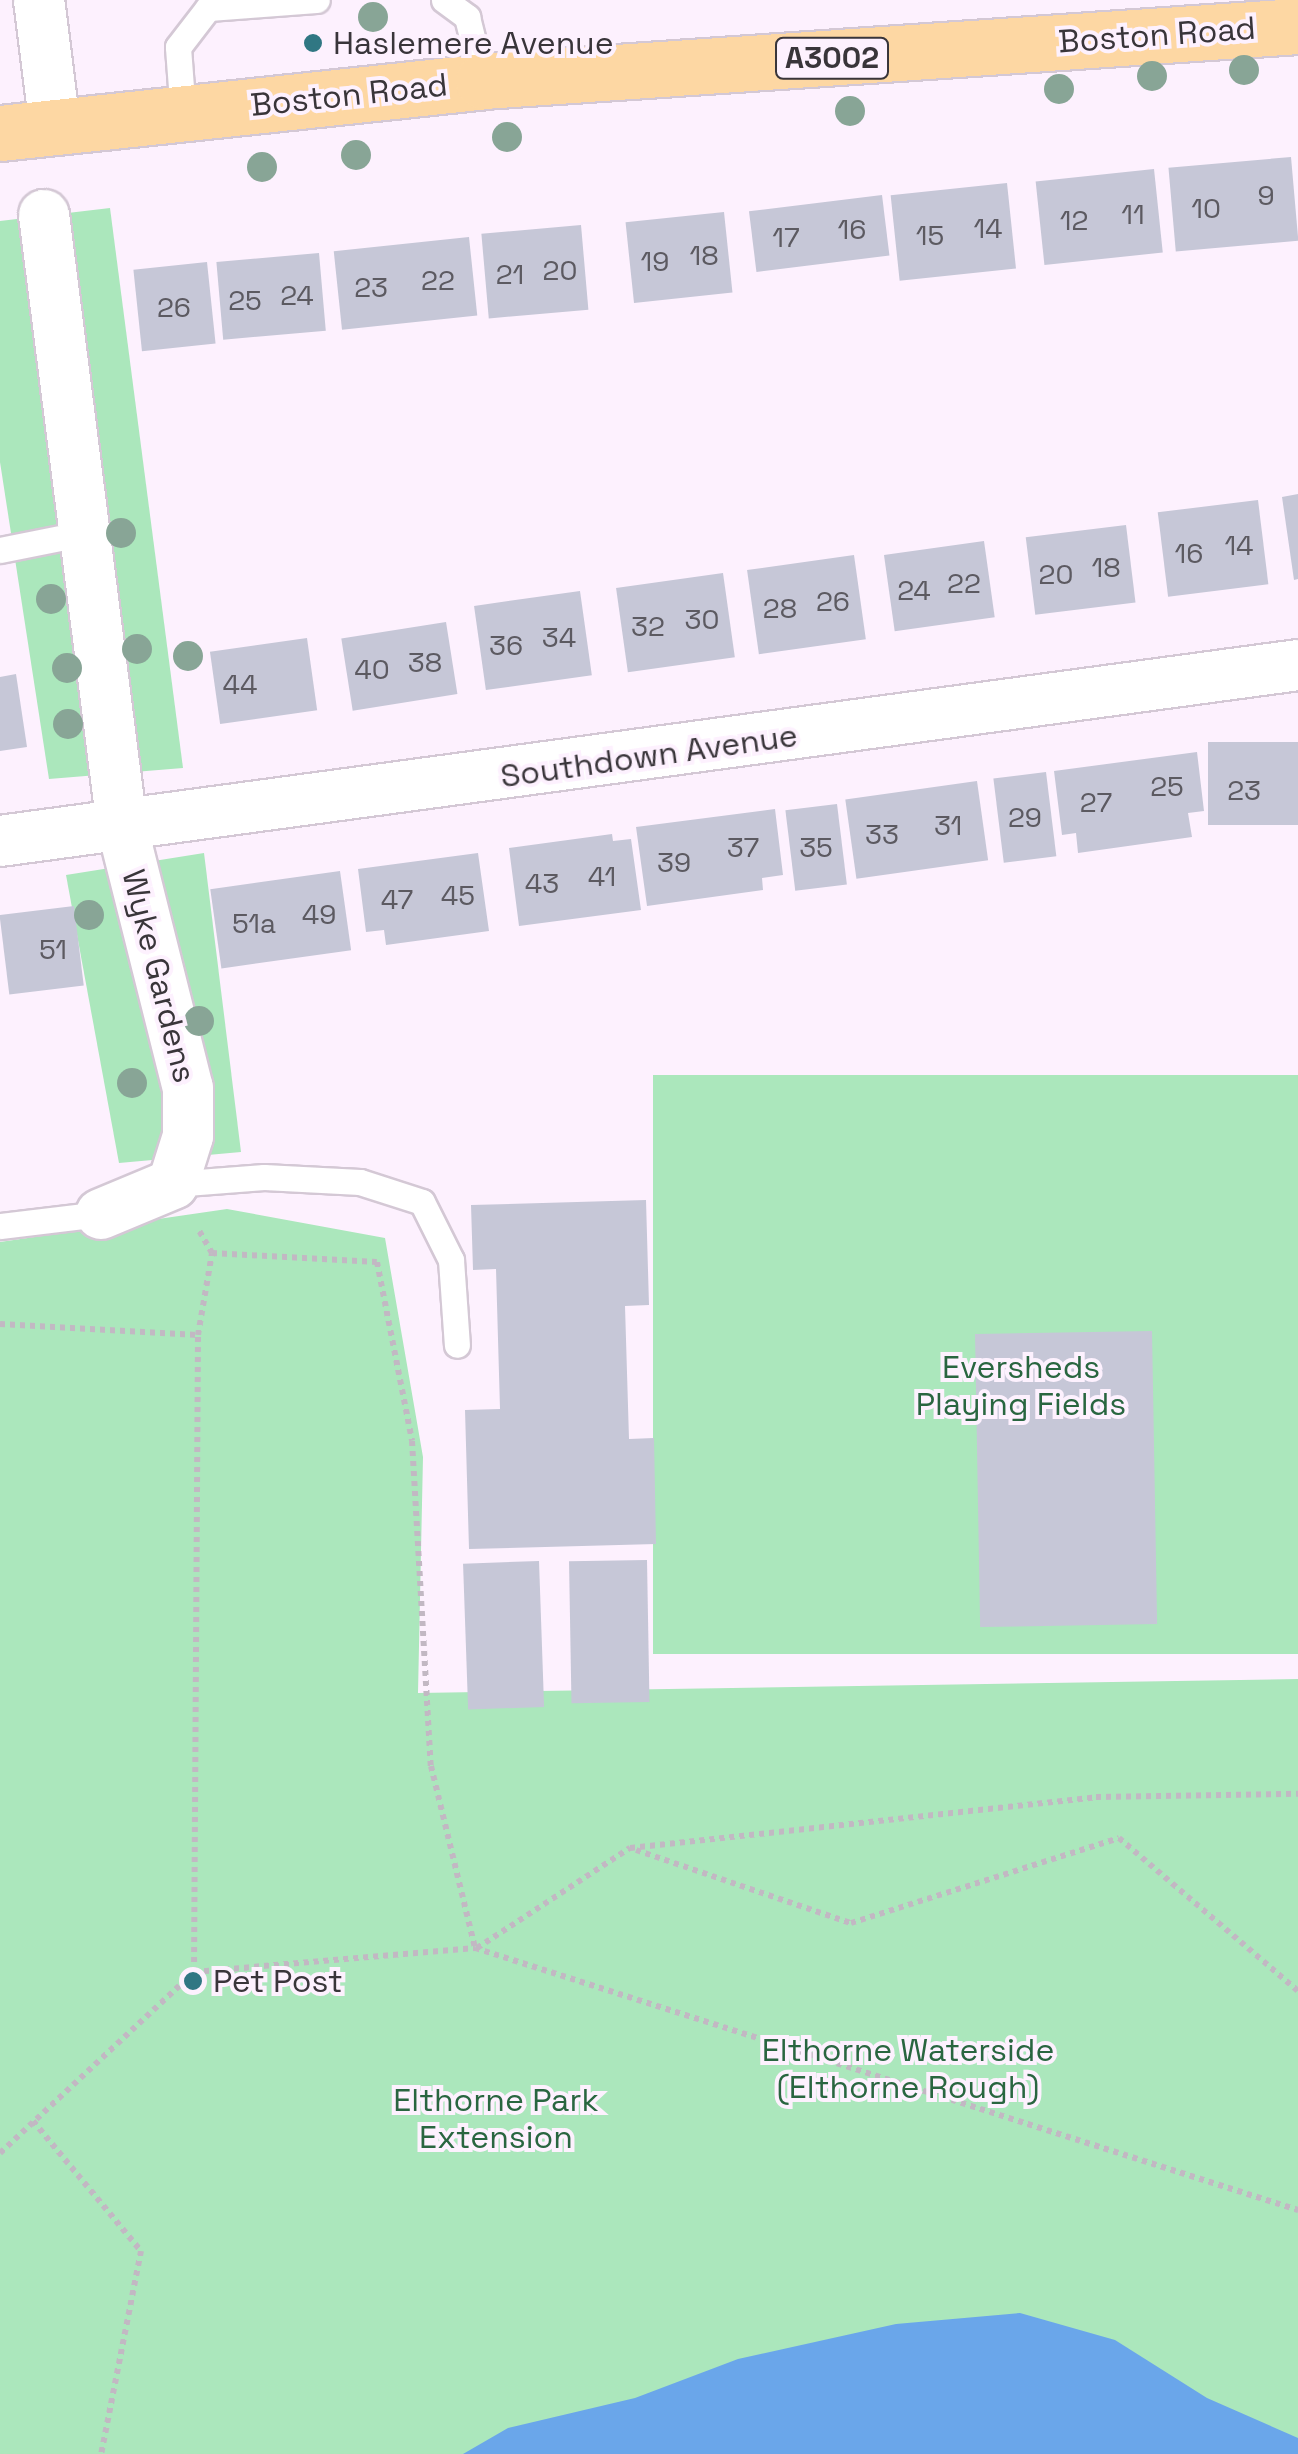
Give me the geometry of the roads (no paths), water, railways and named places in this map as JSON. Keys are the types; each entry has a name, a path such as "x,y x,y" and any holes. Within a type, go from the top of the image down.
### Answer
{"main road":[{"name":"Boston Road","path":"0,133 483,82 1298,26"}],"street":[{"path":"39,0 54,128"},
{"name":"Wyke Gardens","path":"44,215 122,826 188,1088 188,1136 173,1184"},
{"name":"Southdown Avenue","path":"0,842 1298,666"},
{"path":"102,1214 173,1184"}],"lane":[{"path":"183,114 178,47 208,8 317,0"},
{"path":"444,0 467,16 483,82"},
{"path":"0,550 85,534"},
{"path":"173,1184 264,1177 360,1182 422,1202 452,1260 457,1345"},
{"path":"0,1226 102,1214"}],"water":[{"path":"1020,2313 1115,2340 1207,2398 1298,2438 1298,2454 463,2454 508,2428 635,2398 738,2359 896,2324"}],"place":[{"name":"Haslemere Avenue","path":"313,43"},
{"name":"Pet Post","path":"193,1981"}],"park label":[{"name":"Eversheds Playing Fields","path":"1021,1386"},
{"name":"Elthorne Waterside (Elthorne Rough)","path":"908,2070"},
{"name":"Elthorne Park Extension","path":"496,2120"}]}
